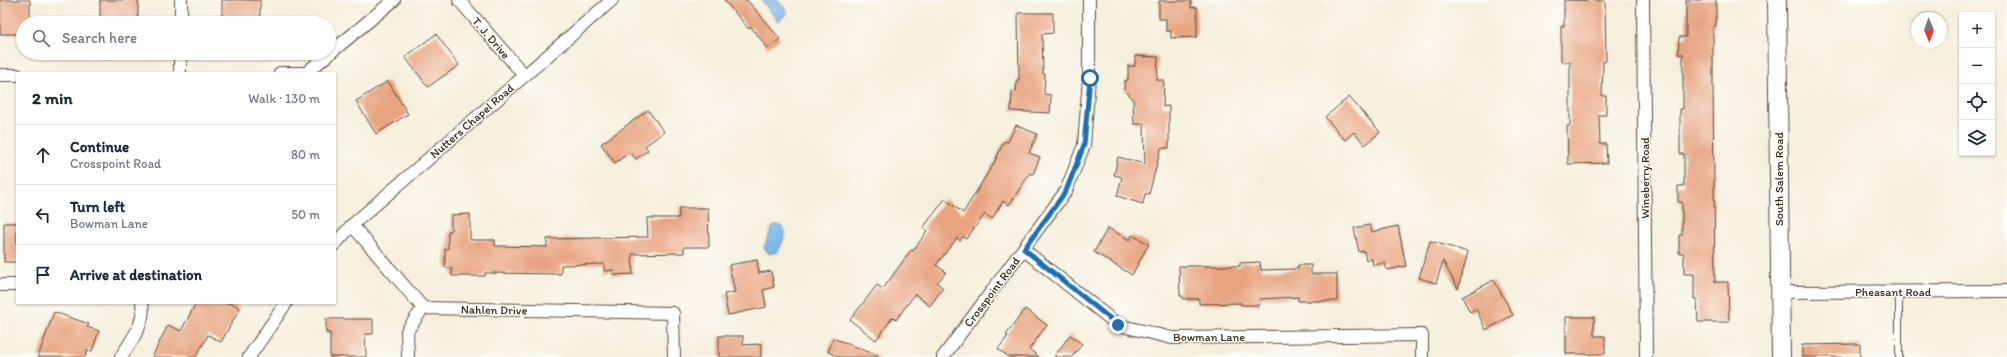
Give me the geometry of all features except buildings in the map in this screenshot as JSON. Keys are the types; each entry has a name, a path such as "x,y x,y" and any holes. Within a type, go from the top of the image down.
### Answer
{"street":[{"path":"181,0 181,16"},
{"path":"336,48 394,0"},
{"name":"T. J. Drive","path":"458,0 524,75"},
{"name":"Nutters Chapel Road","path":"336,243 352,225 612,0"},
{"name":"Crosspoint Road","path":"943,357 1066,191 1084,145 1090,78 1089,0"},
{"name":"Wineberry Road","path":"1644,0 1646,357"},
{"name":"South Salem Road","path":"1777,0 1781,357"},
{"path":"180,60 180,72"},
{"path":"307,72 322,60"},
{"path":"0,75 16,75"},
{"path":"352,225 423,308 408,331 408,357"},
{"name":"Bowman Lane","path":"1024,249 1118,325 1172,338 1422,335 1422,357"},
{"path":"0,285 16,285"},
{"name":"Pheasant Road","path":"1780,292 2007,291"},
{"path":"121,357 142,323 144,311 142,304"},
{"path":"249,357 285,304"},
{"name":"Nahlen Drive","path":"423,308 674,314 674,357"}],"lane":[{"path":"1899,292 1899,357"}],"water":[{"path":"761,0 778,0 788,13 778,21"},
{"path":"773,226 781,226 786,233 778,252 769,254 764,247"}],"route":[{"path":"1090,78 1084,145 1066,191 1024,249 1118,325"}]}
